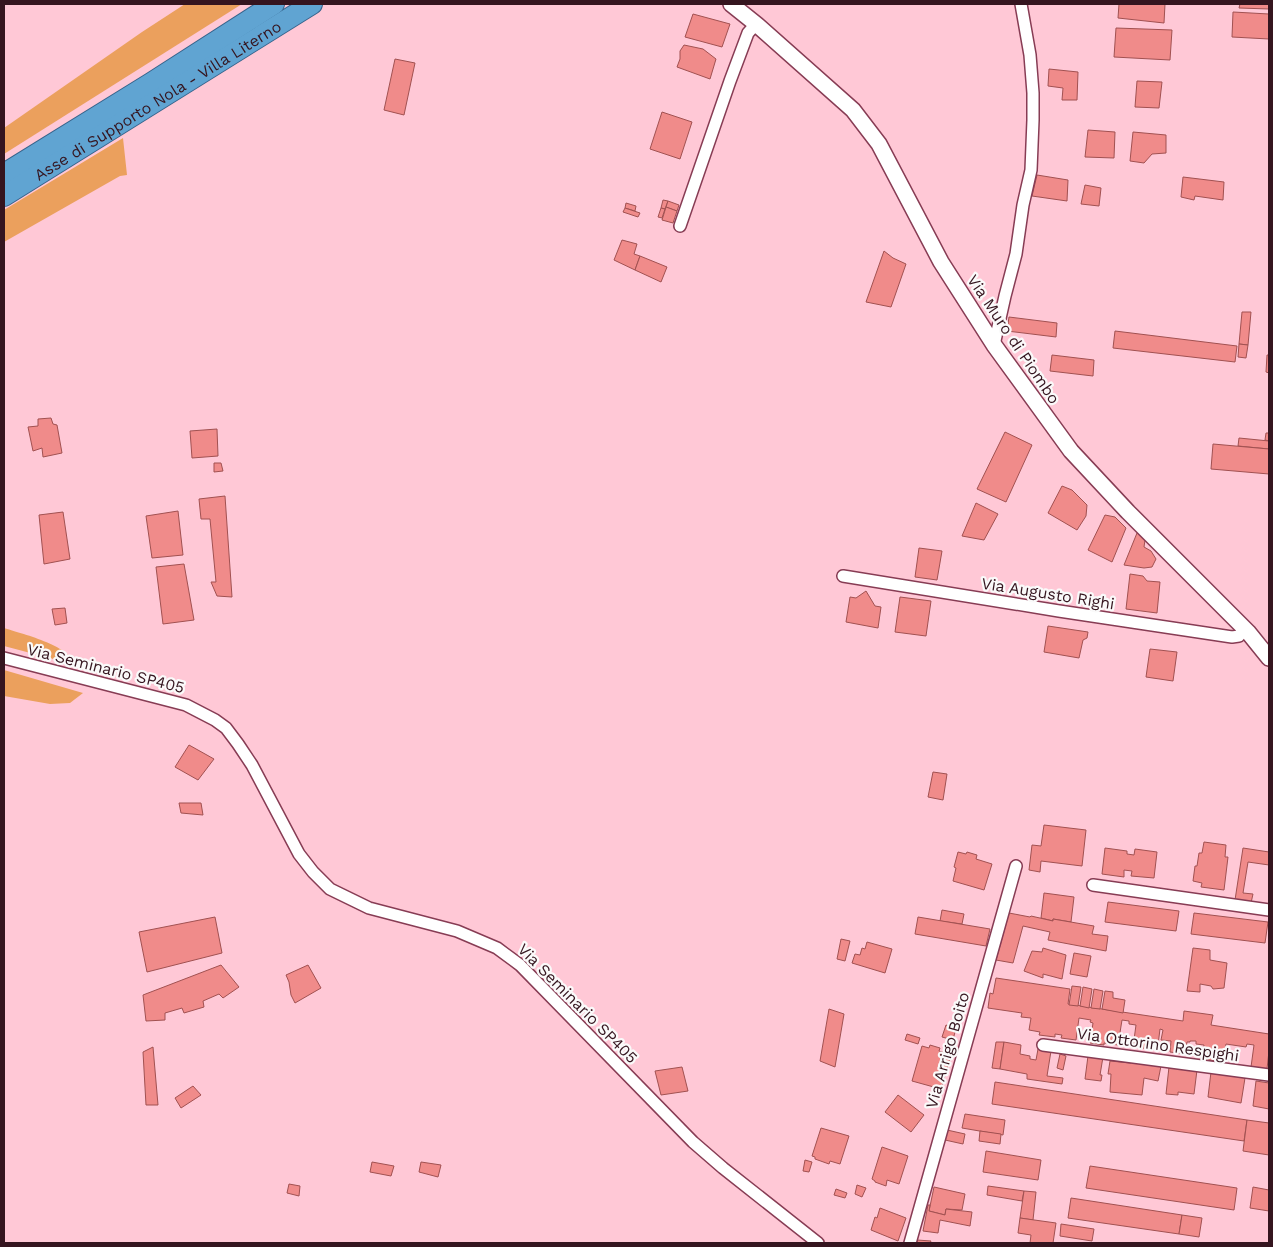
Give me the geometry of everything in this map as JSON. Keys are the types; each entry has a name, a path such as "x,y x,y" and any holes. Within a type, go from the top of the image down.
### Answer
{"highway":[{"name":"Asse di Supporto Nola - Villa Literno","path":"4,174 274,4"},
{"name":"Asse di Supporto Nola - Villa Literno","path":"4,196 312,4"}],"street":[{"name":"Via Muro di Piombo","path":"731,4 853,110 879,144 941,262 994,345 1071,452 1244,628 1269,658"},
{"path":"994,345 1016,254 1023,206 1031,170 1034,120 1033,93 1030,55 1021,4"},
{"path":"680,226 748,33 756,24"},
{"name":"Via Augusto Righi","path":"843,576 1232,637 1240,636 1244,628"},
{"name":"Via Seminario SP405","path":"4,658 186,705 215,720 226,728 252,765 299,854 330,889 369,908 457,931 497,948 520,965 693,1142 818,1243"},
{"name":"Via Arrigo Boito","path":"910,1243 1016,866"},
{"path":"1093,885 1269,910"},
{"name":"Via Ottorino Respighi","path":"1043,1045 1269,1075"}],"shaded area":[{"path":"185,4 242,4 4,154 4,128"},
{"path":"123,138 127,175 120,176 4,242 4,210"},
{"path":"4,628 55,646 70,657 72,664 4,646"},
{"path":"4,670 83,693 70,703 50,704 4,696"}],"building":[{"path":"1119,4 1165,4 1164,23 1118,18"},
{"path":"1240,4 1269,4 1269,9 1239,8"},
{"path":"1233,12 1269,14 1269,39 1232,37"},
{"path":"693,14 730,24 722,47 685,37"},
{"path":"1116,28 1172,30 1170,60 1114,57"},
{"path":"684,45 703,49 716,59 710,79 677,67 680,51"},
{"path":"395,59 415,63 404,115 384,110"},
{"path":"1049,69 1078,72 1077,100 1062,100 1063,88 1048,86"},
{"path":"1137,81 1162,82 1159,108 1135,107"},
{"path":"662,112 692,122 680,159 650,149"},
{"path":"1088,130 1115,132 1114,158 1085,157"},
{"path":"1133,132 1166,135 1166,153 1152,154 1144,163 1130,161"},
{"path":"1037,175 1068,180 1067,201 1032,196"},
{"path":"1183,177 1224,182 1223,200 1195,196 1194,200 1181,197"},
{"path":"1085,185 1101,188 1099,206 1081,204"},
{"path":"663,200 668,201 665,209 661,208"},
{"path":"668,201 679,205 677,211 666,207"},
{"path":"626,203 636,206 635,211 625,208"},
{"path":"666,207 677,211 673,223 662,220"},
{"path":"625,208 640,213 638,217 623,212"},
{"path":"661,208 665,209 662,218 658,217"},
{"path":"622,240 637,244 634,254 640,256 635,270 614,260"},
{"path":"884,251 906,264 891,307 866,302"},
{"path":"640,256 667,267 661,282 635,270"},
{"path":"1242,312 1251,312 1248,345 1239,344"},
{"path":"1009,317 1057,323 1056,337 1007,331"},
{"path":"1115,331 1237,346 1235,362 1113,348"},
{"path":"1239,344 1248,345 1246,358 1238,357"},
{"path":"1052,355 1094,360 1093,376 1050,371"},
{"path":"1267,355 1269,355 1269,373 1266,372"},
{"path":"51,418 53,424 57,425 62,453 43,457 42,448 33,451 28,427 38,426 38,419"},
{"path":"217,429 218,456 192,458 190,431"},
{"path":"1005,432 1032,445 1006,502 977,489"},
{"path":"1266,433 1269,433 1269,441 1265,440"},
{"path":"1239,438 1269,441 1269,449 1238,446"},
{"path":"1213,444 1269,449 1269,474 1211,469"},
{"path":"214,463 221,463 223,471 214,472"},
{"path":"1062,486 1072,490 1087,505 1086,516 1077,530 1048,513"},
{"path":"225,496 232,597 217,596 211,582 216,582 210,519 201,519 199,499"},
{"path":"976,503 998,514 984,540 962,536"},
{"path":"178,511 183,555 152,558 146,516"},
{"path":"63,512 70,559 44,564 39,515"},
{"path":"1105,515 1115,517 1126,528 1112,562 1088,550"},
{"path":"1137,533 1145,540 1144,547 1151,551 1156,559 1152,567 1144,568 1124,565"},
{"path":"919,548 942,551 937,580 915,577"},
{"path":"184,564 194,620 163,624 156,567"},
{"path":"1130,574 1143,576 1147,581 1160,582 1157,613 1126,609"},
{"path":"866,591 875,606 881,607 878,628 846,622 850,597 856,598"},
{"path":"900,597 931,601 926,636 895,632"},
{"path":"65,608 67,623 55,625 52,609"},
{"path":"1048,626 1088,632 1087,638 1083,640 1079,658 1044,652"},
{"path":"1150,649 1177,652 1173,681 1146,677"},
{"path":"189,745 214,759 198,780 175,767"},
{"path":"933,772 947,774 943,800 928,797"},
{"path":"179,803 201,803 203,815 181,813"},
{"path":"1044,825 1086,830 1082,866 1041,861 1040,872 1029,870 1032,845 1041,846"},
{"path":"1204,842 1226,845 1225,857 1228,857 1224,890 1201,887 1202,883 1193,881 1195,866 1197,866 1199,853 1202,853"},
{"path":"1105,848 1127,851 1127,854 1134,855 1135,849 1157,852 1154,878 1131,876 1132,871 1124,870 1124,877 1102,874"},
{"path":"1243,848 1269,852 1269,865 1248,862 1243,893 1253,894 1251,903 1235,900"},
{"path":"958,852 977,855 976,859 992,864 984,890 953,881"},
{"path":"1044,893 1074,897 1071,922 1041,918"},
{"path":"1108,902 1179,911 1176,931 1105,922"},
{"path":"942,910 964,914 962,924 940,921"},
{"path":"1009,913 1094,926 1092,934 1108,936 1106,951 1048,940 1050,932 1023,926 1013,963 996,960"},
{"path":"1194,913 1268,922 1265,943 1191,934"},
{"path":"215,917 222,953 147,972 139,932"},
{"path":"918,917 990,929 986,946 915,934"},
{"path":"841,939 850,941 845,961 837,959"},
{"path":"867,942 892,949 885,973 852,963 855,954 860,955 862,948 865,949"},
{"path":"1043,948 1066,955 1062,979 1043,974 1043,978 1024,971 1032,951 1042,952"},
{"path":"1193,948 1210,950 1210,960 1227,963 1224,988 1213,989 1211,986 1200,984 1200,992 1187,991"},
{"path":"1074,953 1091,956 1087,977 1070,974"},
{"path":"221,965 239,987 223,998 219,994 203,1001 204,1007 184,1013 182,1008 165,1013 165,1020 146,1021 143,995"},
{"path":"308,965 321,988 295,1003 286,975"},
{"path":"996,978 1070,989 1068,1004 1183,1021 1184,1011 1213,1015 1211,1025 1269,1034 1267,1069 1251,1067 1254,1045 1247,1044 1246,1047 1226,1044 1223,1062 1202,1059 1204,1045 1196,1044 1196,1041 1187,1042 1185,1054 1170,1052 1171,1041 1161,1040 1163,1030 1160,1029 1158,1045 1152,1044 1152,1049 1133,1047 1136,1025 1129,1024 1129,1021 1122,1020 1118,1045 1090,1043 1093,1023 1090,1022 1091,1020 1079,1018 1076,1040 1061,1038 1062,1035 1055,1034 1055,1037 1039,1035 1040,1032 1029,1030 1031,1018 1021,1017 1022,1013 988,1008 990,993 993,994"},
{"path":"1072,986 1081,987 1078,1006 1069,1005"},
{"path":"1083,987 1092,989 1089,1008 1080,1006"},
{"path":"1094,989 1103,991 1100,1009 1091,1008"},
{"path":"1105,991 1113,992 1113,998 1125,1000 1123,1013 1102,1009"},
{"path":"829,1009 844,1014 835,1067 820,1061"},
{"path":"946,1025 956,1028 953,1040 942,1037"},
{"path":"907,1034 920,1038 918,1044 905,1040"},
{"path":"996,1042 1004,1042 1000,1069 992,1068"},
{"path":"1004,1042 1021,1045 1020,1054 1030,1056 1030,1059 1036,1060 1038,1049 1051,1051 1047,1076 1063,1078 1062,1084 1027,1079 1027,1074 1000,1069"},
{"path":"930,1045 940,1048 939,1051 951,1055 941,1089 912,1081 922,1046 929,1048"},
{"path":"153,1047 158,1105 146,1105 143,1052"},
{"path":"1060,1054 1066,1056 1063,1070 1057,1068"},
{"path":"1088,1056 1103,1057 1101,1081 1085,1079"},
{"path":"1110,1061 1131,1063 1131,1061 1161,1066 1158,1081 1144,1078 1142,1095 1110,1092 1111,1074 1108,1074"},
{"path":"682,1067 688,1091 661,1095 655,1071"},
{"path":"1169,1067 1197,1070 1194,1094 1178,1092 1178,1095 1166,1094"},
{"path":"1211,1072 1245,1078 1241,1103 1208,1097"},
{"path":"1256,1081 1269,1083 1269,1109 1253,1106"},
{"path":"995,1082 1247,1120 1244,1141 992,1104"},
{"path":"193,1086 201,1095 181,1108 175,1098"},
{"path":"898,1095 924,1115 911,1132 885,1112"},
{"path":"965,1114 1005,1120 1003,1135 962,1128"},
{"path":"1247,1120 1269,1123 1269,1155 1243,1151"},
{"path":"821,1128 849,1136 840,1164 830,1161 829,1164 812,1156"},
{"path":"947,1130 965,1134 963,1144 945,1140"},
{"path":"980,1131 1001,1134 1000,1144 979,1141"},
{"path":"882,1147 908,1156 899,1184 887,1180 886,1186 872,1179"},
{"path":"986,1151 1041,1160 1038,1180 983,1172"},
{"path":"805,1160 812,1162 809,1172 803,1171"},
{"path":"372,1162 394,1166 391,1176 370,1172"},
{"path":"421,1162 441,1165 438,1177 419,1172"},
{"path":"1090,1166 1237,1188 1234,1210 1086,1188"},
{"path":"289,1184 300,1186 299,1196 287,1193"},
{"path":"857,1185 866,1188 862,1197 855,1194"},
{"path":"988,1186 1024,1191 1022,1201 987,1195"},
{"path":"934,1187 965,1194 962,1210 946,1209 945,1215 929,1211"},
{"path":"1253,1187 1269,1190 1269,1211 1250,1208"},
{"path":"836,1189 847,1193 845,1198 834,1195"},
{"path":"1024,1191 1036,1192 1033,1220 1020,1218"},
{"path":"1071,1198 1182,1215 1179,1234 1068,1218"},
{"path":"928,1205 930,1205 929,1211 945,1215 946,1209 972,1212 970,1226 940,1220 938,1233 923,1231"},
{"path":"880,1208 906,1218 898,1241 871,1230"},
{"path":"1182,1215 1202,1218 1199,1237 1179,1234"},
{"path":"1020,1218 1056,1223 1053,1243 1030,1243 1031,1235 1018,1233"},
{"path":"1061,1224 1094,1229 1092,1241 1060,1236"},
{"path":"917,1240 931,1241 930,1243 917,1243"}]}
